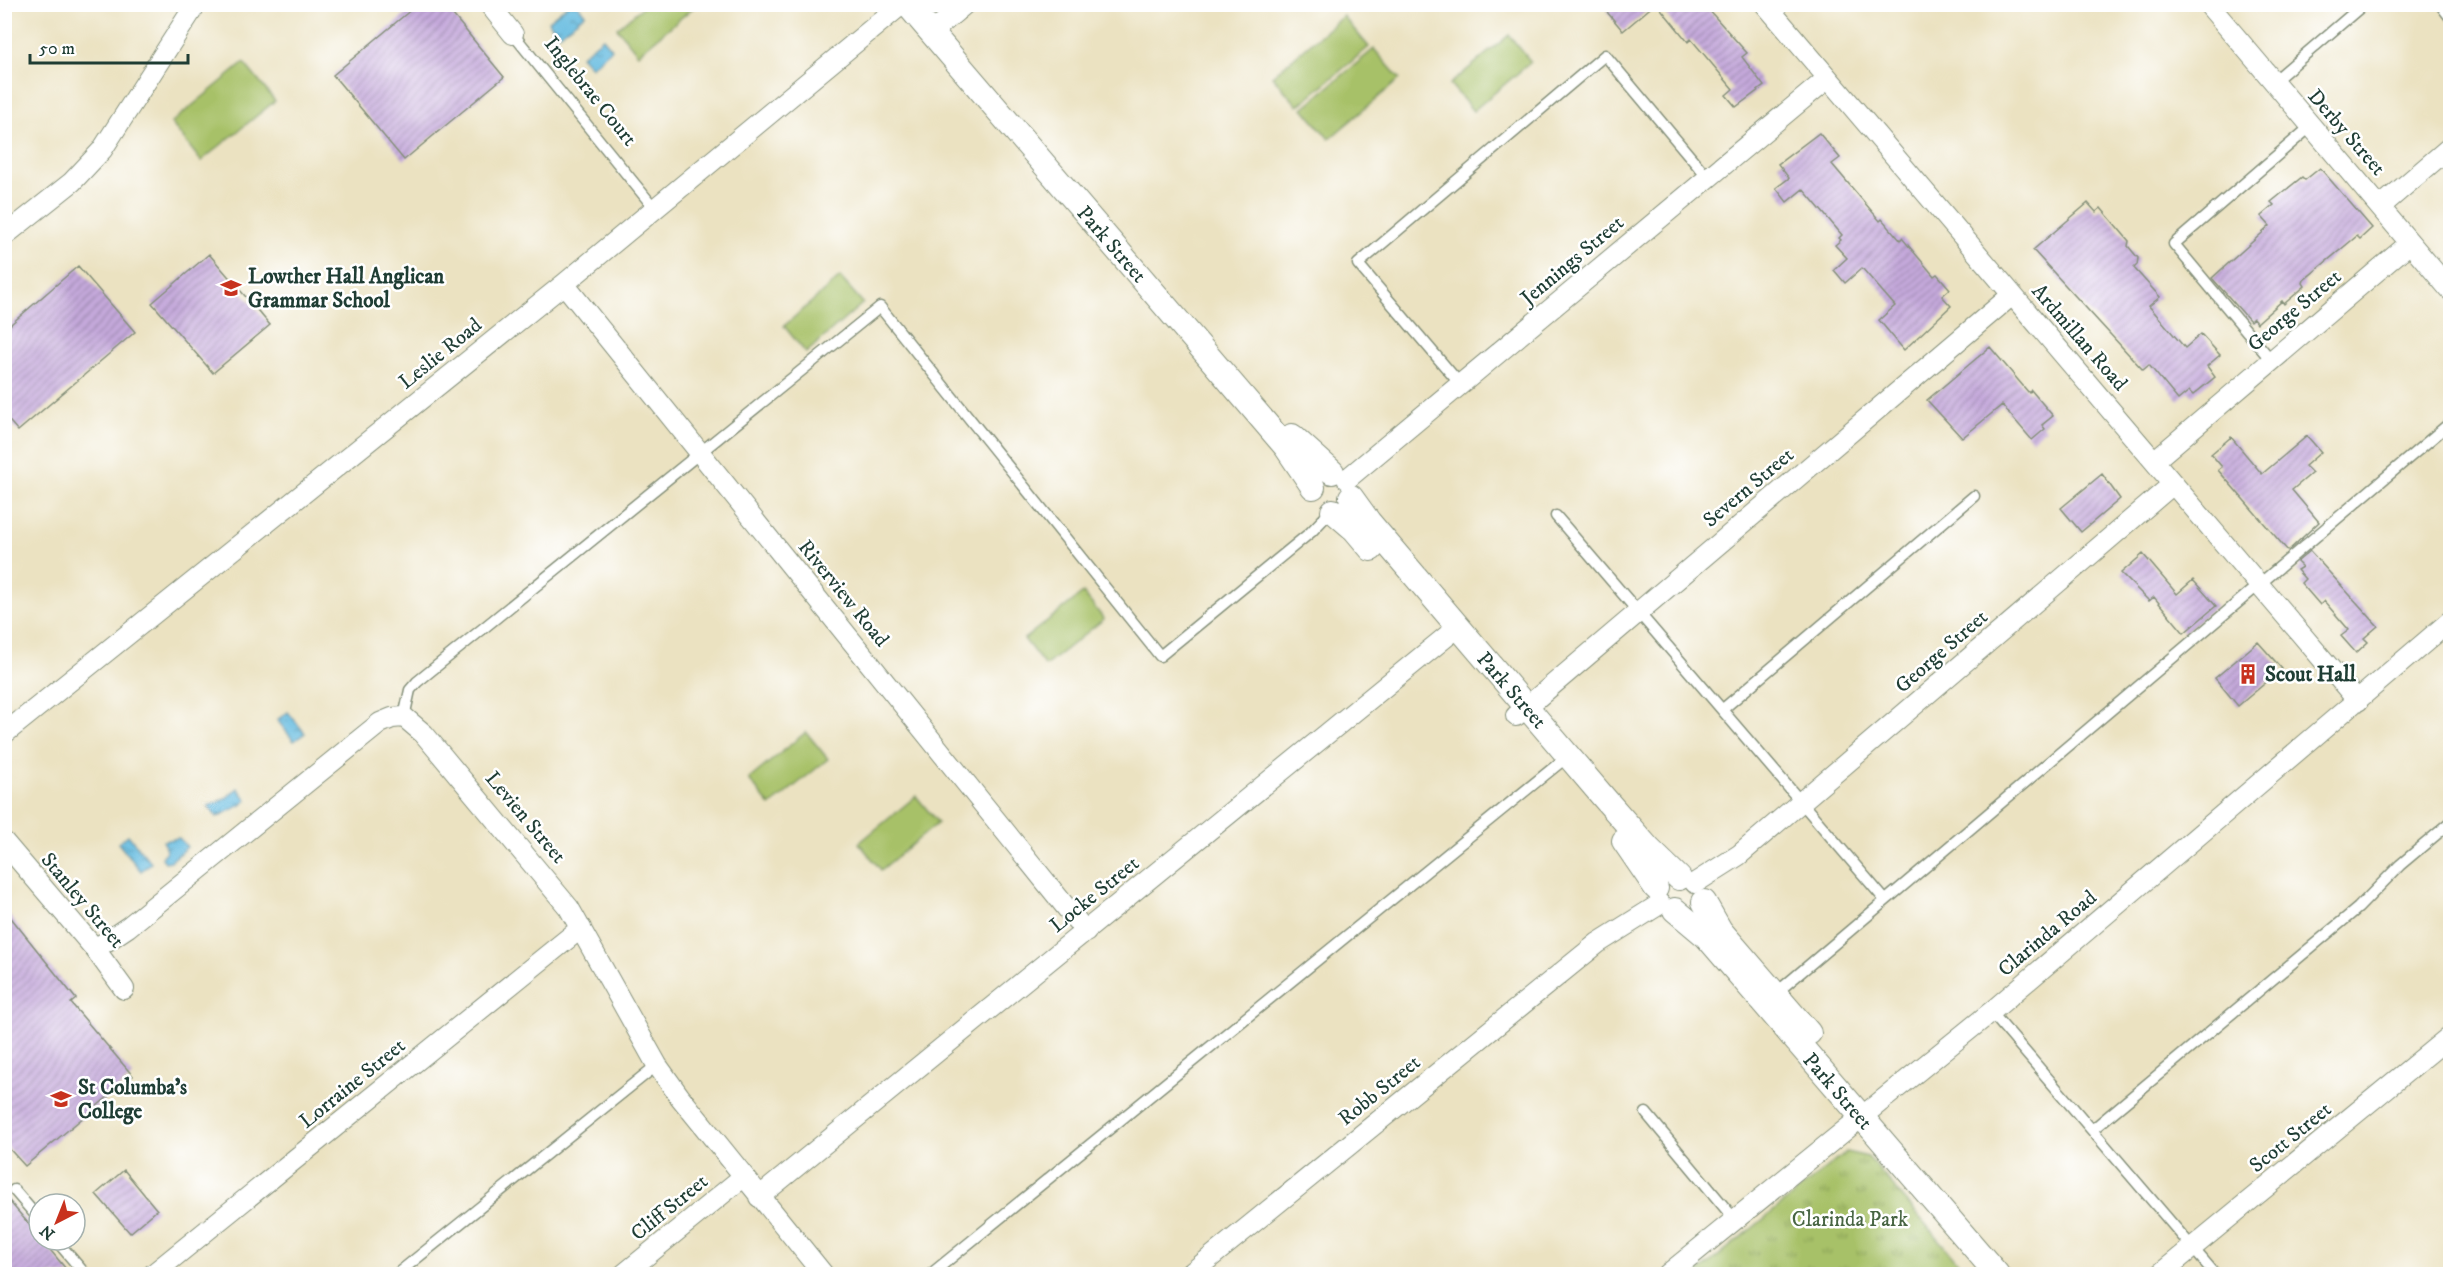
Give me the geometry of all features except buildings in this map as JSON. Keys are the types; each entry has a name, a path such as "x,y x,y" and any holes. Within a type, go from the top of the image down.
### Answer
{"street":[{"path":"4,236 90,165 196,4"},
{"name":"Inglebrae Court","path":"489,4 513,34"},
{"name":"Park Street","path":"905,4 936,29 1288,432 1339,494 1369,522 1453,632 1563,760 1632,850 1662,898 1706,936 1769,999 1867,1114 1997,1275"},
{"name":"Leslie Road","path":"4,734 564,284 905,4"},
{"name":"Park Street","path":"925,4 936,29 1287,447 1313,488 1315,500 1319,506 1339,494"},
{"path":"936,29 965,4"},
{"name":"Ardmillan Road","path":"1766,4 2358,700"},
{"name":"Derby Street","path":"2208,4 2310,127 2451,290"},
{"name":"Jennings Street","path":"1339,494 1460,384 1828,78"},
{"path":"2380,207 2451,147"},
{"name":"George Street","path":"2154,461 2410,243"},
{"name":"Riverview Road","path":"564,284 1086,932"},
{"name":"Severn Street","path":"1521,711 2012,295"},
{"name":"George Street","path":"1696,889 1801,804 2174,484"},
{"name":"Clarinda Road","path":"1668,1275 1991,1012 2451,621"},
{"name":"Locke Street","path":"759,1197 1453,632"},
{"path":"95,949 128,927 380,723 392,718 404,717"},
{"name":"Levien Street","path":"404,717 424,734 552,885 581,928 657,1065 743,1177 823,1275"},
{"name":"Park Street","path":"1563,760 1649,849 1696,889 1720,930 1769,999"},
{"name":"Stanley Street","path":"4,843 95,949 124,989"},
{"path":"1668,878 1696,889 1696,908 1662,898 1668,878"},
{"name":"Robb Street","path":"1190,1275 1598,943 1662,898"},
{"name":"Lorraine Street","path":"153,1275 581,928"},
{"name":"Scott Street","path":"2160,1275 2451,1036"},
{"name":"Park Street","path":"1867,1114 2014,1275"},
{"name":"Cliff Street","path":"624,1275 743,1177"}],"lane":[{"path":"2273,82 2364,4"},
{"path":"2440,4 2451,16"},
{"name":"Inglebrae Court","path":"513,34 655,209"},
{"path":"1460,384 1358,264 1605,55 1708,178"},
{"path":"2271,360 2174,244 2310,127"},
{"path":"404,717 410,690 417,682 880,307 1160,656 1311,532 1339,494"},
{"path":"1769,999 2451,423"},
{"path":"1723,709 1974,496"},
{"path":"1556,516 1885,900"},
{"path":"931,1275 1563,760"},
{"path":"2092,1130 2358,908 2400,864 2451,823"},
{"path":"1991,1012 2215,1275"},
{"path":"397,1275 657,1065"},
{"path":"1646,1113 1735,1220"},
{"path":"14,1190 27,1205"},
{"path":"66,1252 85,1275"}],"green space":[{"path":"645,5 694,5 638,54 617,28"},
{"path":"1343,16 1369,47 1298,106 1272,76"},
{"path":"1509,35 1531,62 1473,111 1450,84"},
{"path":"1374,49 1400,79 1329,139 1303,108"},
{"path":"244,63 275,101 201,161 171,123"},
{"path":"840,277 863,303 806,353 784,326"},
{"path":"1083,593 1104,619 1045,666 1024,639"},
{"path":"806,732 828,759 770,806 749,779"},
{"path":"916,796 938,823 881,870 859,843"},
{"name":"Clarinda Park","path":"1846,1152 1868,1157 1968,1274 1696,1274"}],"water":[{"path":"568,5 578,5 585,14 559,35 548,21"},
{"path":"603,38 612,49 591,67 581,56"},
{"path":"288,712 305,733 294,741 277,720"},
{"path":"238,788 247,800 217,817 208,806 225,799"},
{"path":"128,835 151,863 141,871 118,843"},
{"path":"179,838 187,847 171,861 165,862 162,858 166,851 163,841"}],"place":[{"name":"Lowther Hall Anglican Grammar School","path":"231,288"},
{"name":"Scout Hall","path":"2248,674"},
{"name":"St Columba's College","path":"61,1099"}]}
